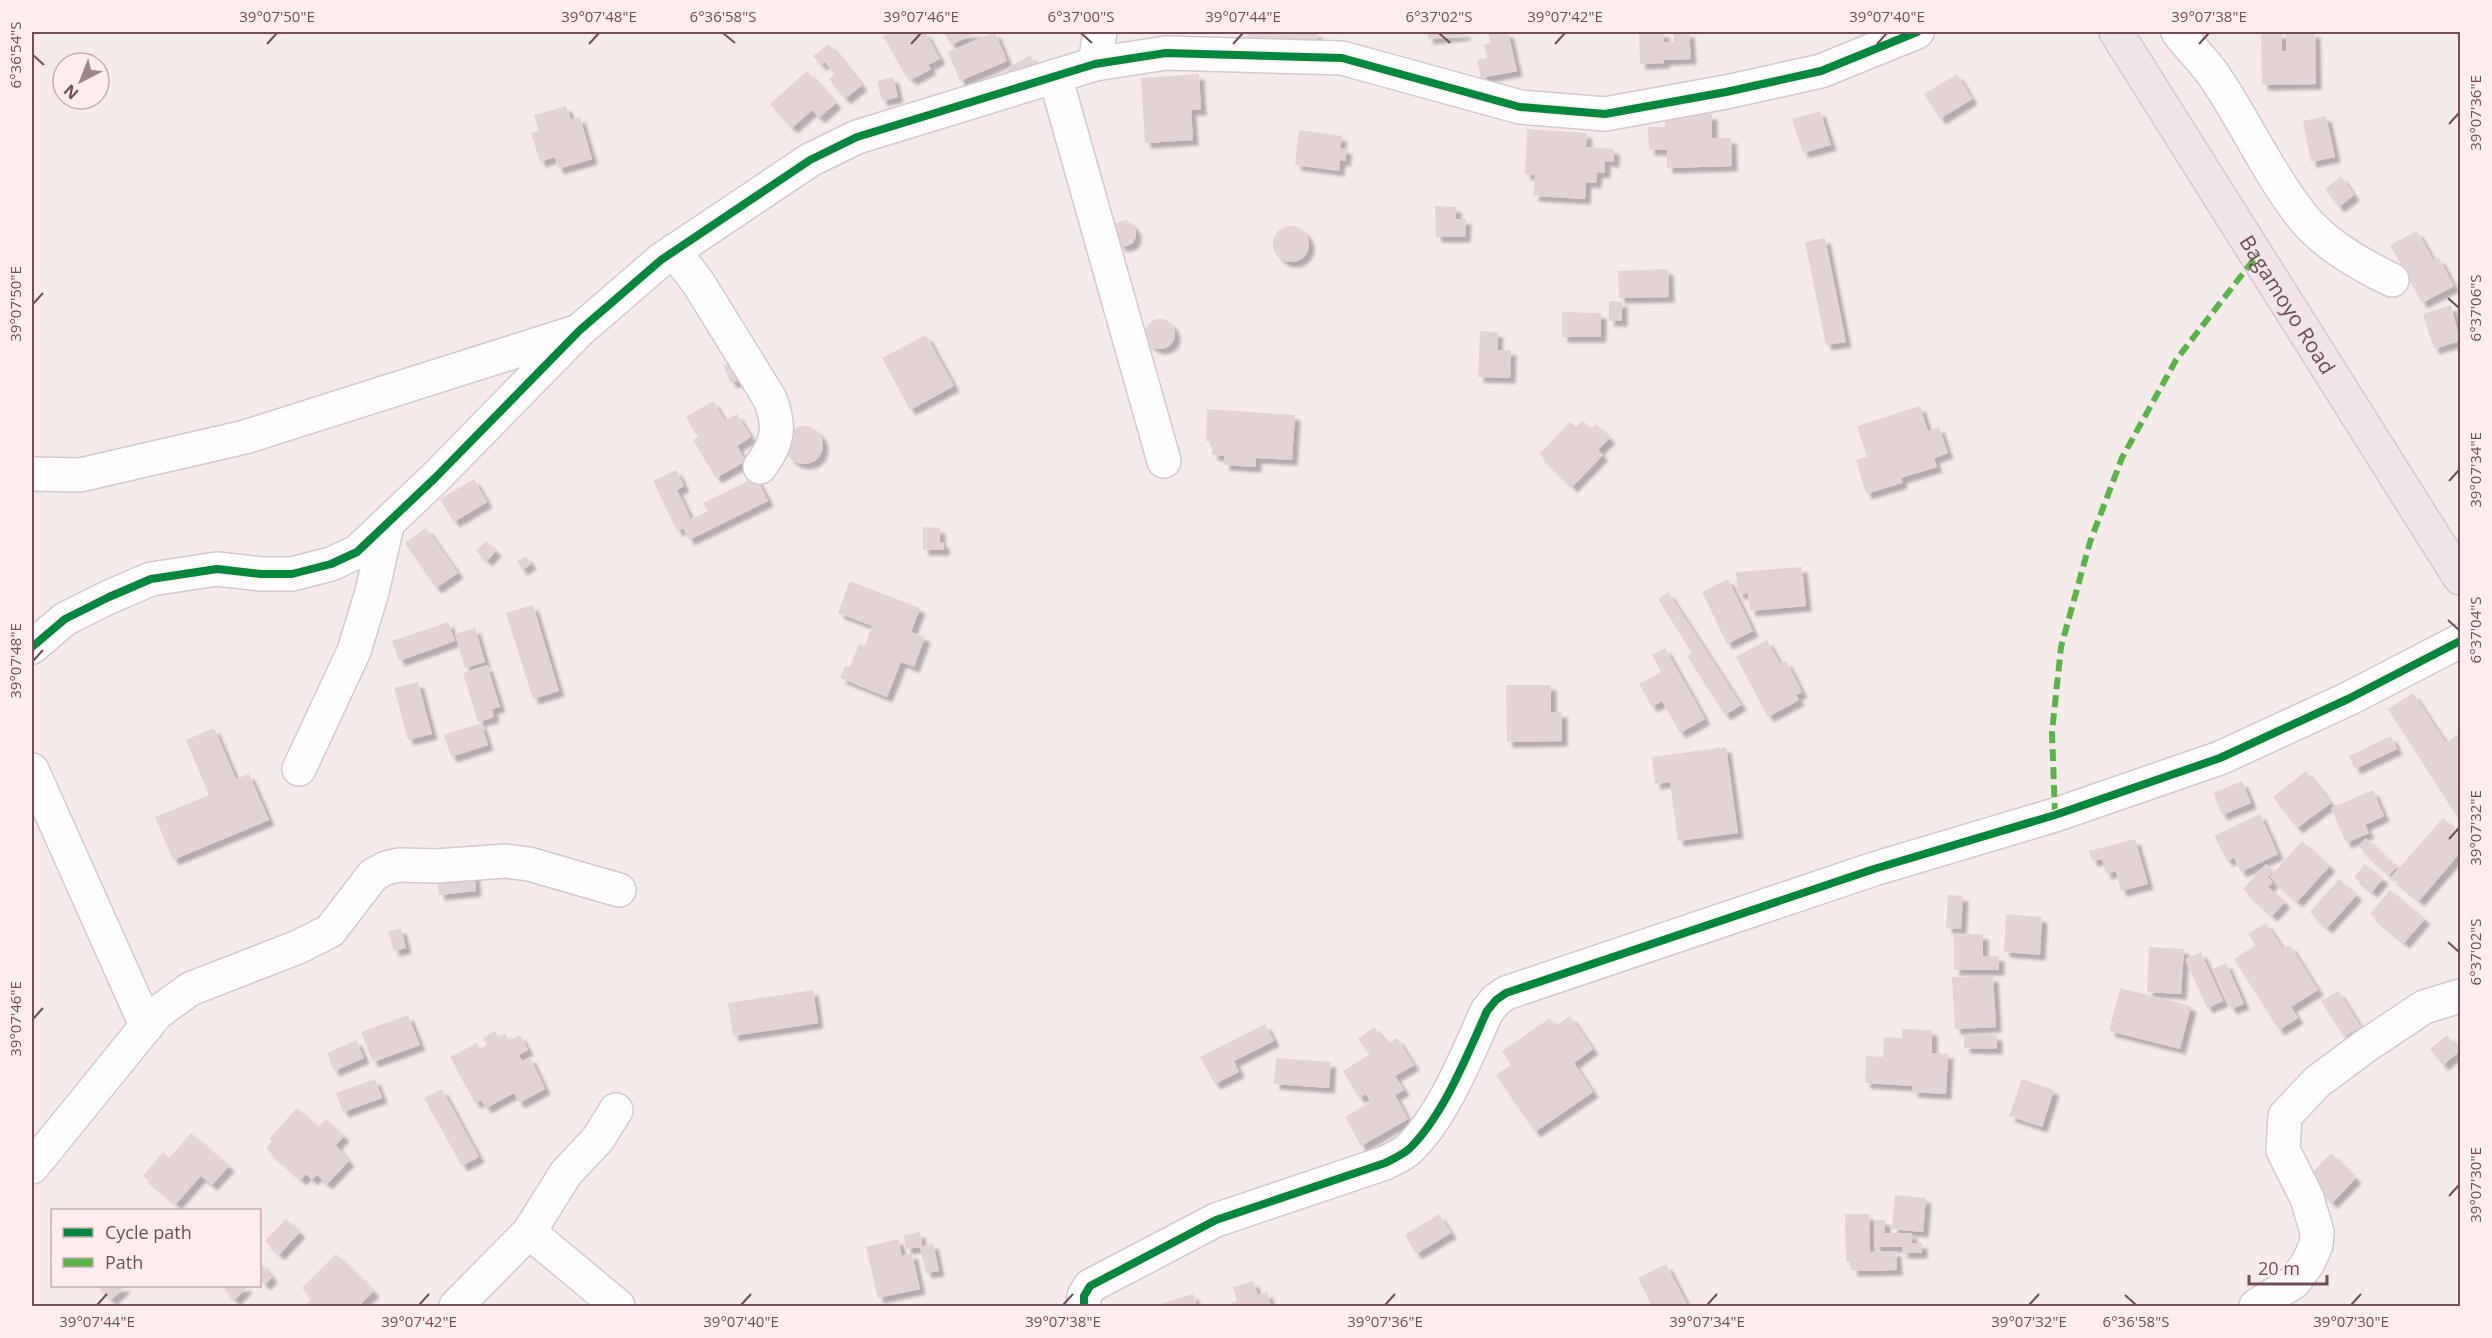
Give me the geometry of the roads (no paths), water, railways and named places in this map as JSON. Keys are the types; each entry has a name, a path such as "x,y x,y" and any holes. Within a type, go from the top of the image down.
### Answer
{"highway":[{"name":"Bagamoyo Road","path":"2116,32 2460,578"}],"street":[{"path":"1095,64 1100,32"},
{"path":"32,647 65,619 151,579 217,569 261,574 292,574 331,564 357,552 501,413 580,330 674,251 810,160 857,137 1165,42 1342,58 1520,106 1605,114 1726,92 1821,71 1917,32"},
{"path":"2187,35 2276,178 2307,221 2332,244 2364,266 2392,280"},
{"path":"1055,76 1164,461"},
{"path":"674,251 699,284 770,399 776,416 777,429 774,444 760,467"},
{"path":"32,474 80,475 245,437 580,330"},
{"path":"299,769 354,651 372,592 387,525"},
{"path":"1084,1306 1084,1296 1090,1286 1216,1220 1385,1163 1407,1150 1444,1102 1487,1011 1506,993 1875,869 2055,815 2220,758 2348,699 2460,641"},
{"path":"32,770 146,1025"},
{"path":"32,1167 146,1025 176,997 190,989 298,947 330,931 373,875 386,868 399,865 436,866 506,861 529,864 619,890"},
{"path":"2256,1306 2294,1282 2308,1263 2316,1245 2318,1232 2307,1198 2283,1150 2285,1116 2317,1082 2364,1047 2424,1007 2460,996"},
{"path":"456,1306 529,1232 566,1173 598,1139 616,1110"},
{"path":"529,1232 618,1306"}]}
